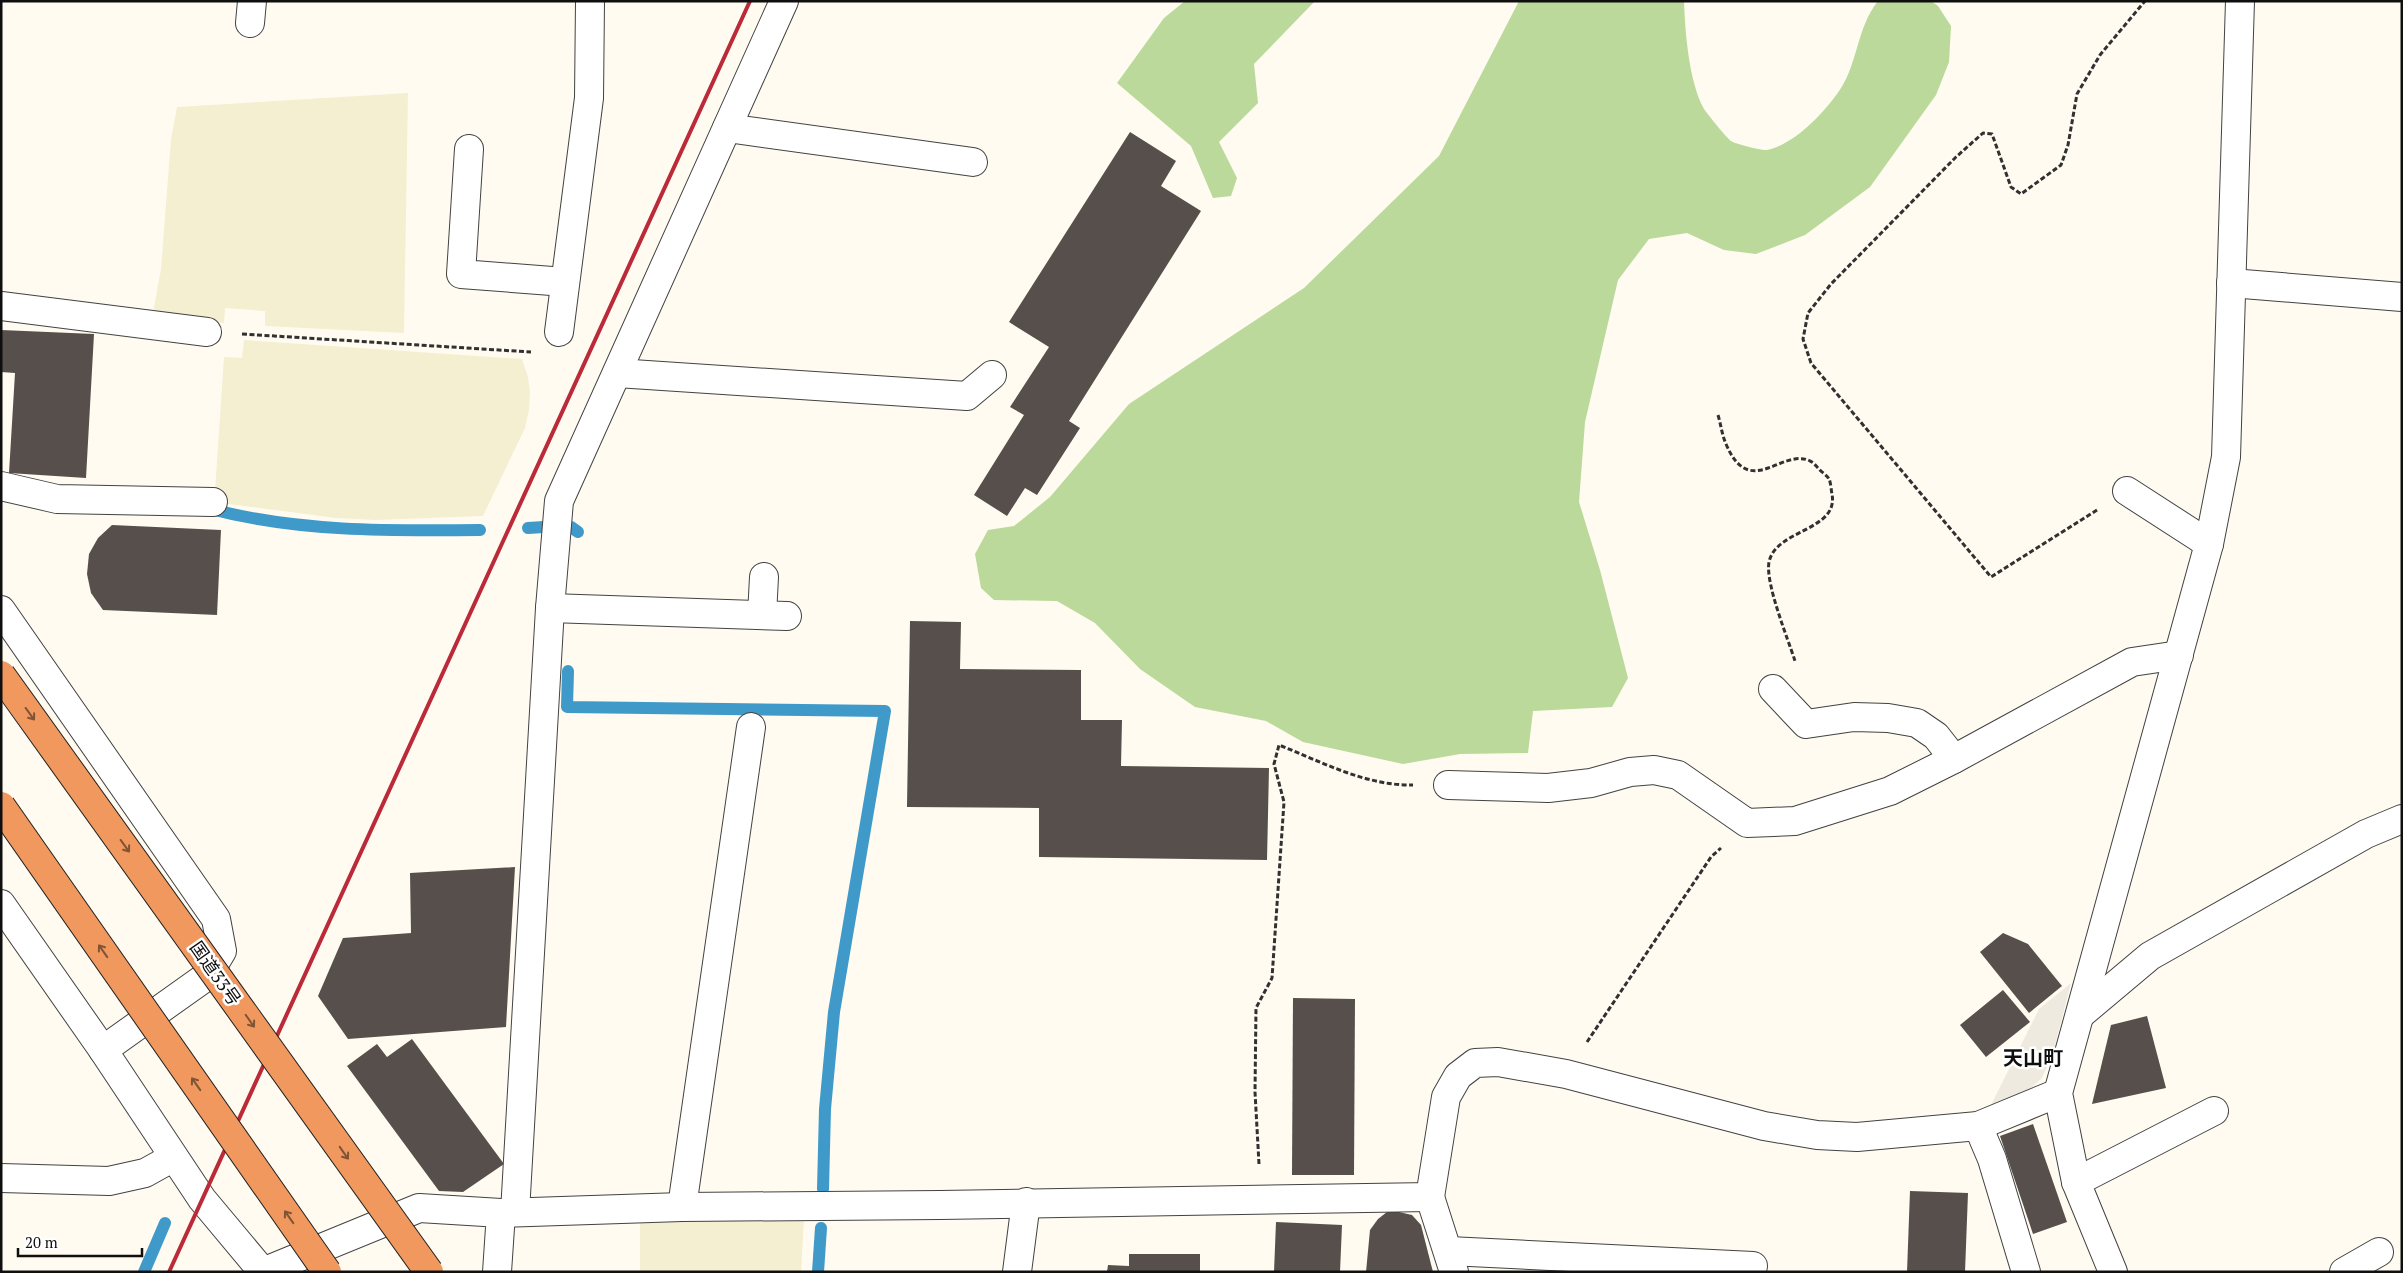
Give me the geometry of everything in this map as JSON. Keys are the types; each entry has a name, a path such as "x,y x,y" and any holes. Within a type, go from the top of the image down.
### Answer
{"highway":[{"name":"国道33号","path":"1,675 429,1272"},
{"path":"1,806 327,1272"}],"street":[{"path":"559,332 590,98 590,1"},
{"path":"497,1272 508,1212 559,501 784,1"},
{"path":"2113,1272 2076,1182 2058,1093 2209,544 2226,456 2240,1"},
{"path":"727,128 972,162"},
{"path":"469,149 462,274 565,282"},
{"path":"2231,283 2402,297"},
{"path":"1,306 207,332"},
{"path":"617,373 967,396 992,375"},
{"path":"1,486 57,499 213,502"},
{"path":"2128,491 2209,544"},
{"path":"550,608 775,616 764,577"},
{"path":"1,610 216,919 222,951 207,976 103,1050"},
{"path":"1448,785 1548,788 1590,784 1630,772 1654,770 1678,775 1747,823 1795,821 1890,791 1954,759 2132,662 2179,655"},
{"path":"1773,689 1806,724 1854,717 1888,718 1917,723 1936,736 1954,759"},
{"path":"682,1207 751,728"},
{"path":"2081,1014 2150,956 2366,834 2402,819"},
{"path":"1,904 103,1050 172,1158 202,1199 263,1272 419,1208 508,1212 682,1207 1430,1197"},
{"path":"1753,1266 1451,1261 1430,1197 1446,1097 1458,1076 1475,1063 1498,1062 1566,1074 1764,1126 1817,1135 1857,1137 1978,1126 2058,1093"},
{"path":"2076,1182 2214,1111"},
{"path":"1978,1126 1992,1158 2026,1272"},
{"path":"1,1178 108,1181 145,1173 172,1158"},
{"path":"1017,1272 1026,1202"},
{"path":"2344,1272 2379,1252"}],"path":[{"path":"2128,491 1991,577 1811,363 1803,339 1808,313 1831,284 1956,157 1983,133 1992,134 2011,187 2021,194 2061,165 2068,145 2077,94 2100,55 2145,1"},
{"path":"207,332 537,352 559,332"},
{"path":"1718,415 1726,444 1734,459 1746,470 1773,468 1793,458 1810,460 1830,479 1833,501 1826,517 1776,548 1769,562 1771,586 1797,667"},
{"path":"1261,1199 1254,1092 1256,1008 1272,978 1284,802 1274,764 1279,745 1369,780 1397,785 1448,785"},
{"path":"1566,1074 1711,857 1747,823"}],"shaded area":[{"path":"408,93 404,333 265,326 265,311 225,308 224,323 153,313 161,269 171,139 177,107"},
{"path":"244,340 522,359 528,377 530,392 525,428 483,516 375,520 336,518 221,503 215,491 224,357 242,358"},
{"path":"2071,983 2053,1053 2042,1078 2024,1094 1989,1109 2039,1009"},
{"path":"804,1218 801,1272 640,1272 640,1223"}],"green space":[{"path":"1185,1 1315,1 1254,64 1258,103 1219,142 1237,178 1231,196 1213,198 1191,146 1117,83 1164,18"},
{"path":"1519,1 1684,1 1691,71 1704,109 1731,141 1764,150 1777,147 1797,135 1815,120 1837,94 1849,72 1865,23 1878,1 1931,1 1938,6 1951,26 1949,62 1936,95 1870,187 1805,235 1756,254 1724,250 1687,233 1649,239 1618,280 1585,422 1579,502 1600,570 1628,678 1612,707 1533,711 1528,753 1460,754 1403,764 1303,742 1266,721 1195,707 1140,669 1095,623 1057,601 994,600 981,588 975,554 988,530 1014,526 1050,497 1129,404 1304,288 1439,156"}],"building":[{"path":"1130,132 1176,161 1161,186 1201,211 1069,421 1080,428 1037,495 1025,488 1007,516 974,495 1024,415 1010,407 1049,347 1009,322"},
{"path":"1,330 94,334 86,478 9,473 15,373 1,372"},
{"path":"112,525 221,530 217,615 103,610 91,593 87,574 89,554 98,538"},
{"path":"910,621 961,622 960,669 1081,670 1081,720 1122,720 1121,766 1269,768 1267,860 1039,857 1039,808 907,807"},
{"path":"515,867 506,1027 348,1039 318,996 343,938 411,933 410,873"},
{"path":"2003,933 2028,944 2062,986 2029,1013 1980,952"},
{"path":"2003,990 2030,1022 1986,1057 1960,1025"},
{"path":"1293,998 1355,999 1354,1175 1292,1175"},
{"path":"2147,1016 2166,1088 2092,1104 2111,1025"},
{"path":"412,1039 504,1164 463,1192 439,1191 347,1066 377,1044 387,1057"},
{"path":"2033,1124 2067,1222 2033,1234 2000,1136"},
{"path":"1910,1191 1968,1193 1965,1272 1907,1272"},
{"path":"1387,1212 1412,1215 1421,1225 1433,1272 1366,1272 1370,1230 1378,1219"},
{"path":"1276,1222 1342,1225 1340,1272 1274,1272"},
{"path":"1129,1254 1200,1254 1200,1272 1107,1272 1108,1265 1129,1266"}],"waterway":[{"path":"207,508 274,522 308,526 377,530 480,530"},
{"path":"528,528 544,527"},
{"path":"571,527 578,532"},
{"path":"568,671 567,707 885,711 834,1012 825,1109 823,1189"},
{"path":"144,1272 165,1223"},
{"path":"818,1272 821,1228"}],"railway":[{"path":"169,1272 750,1"}],"district":[{"name":"天山町","path":"2033,1057"}]}
